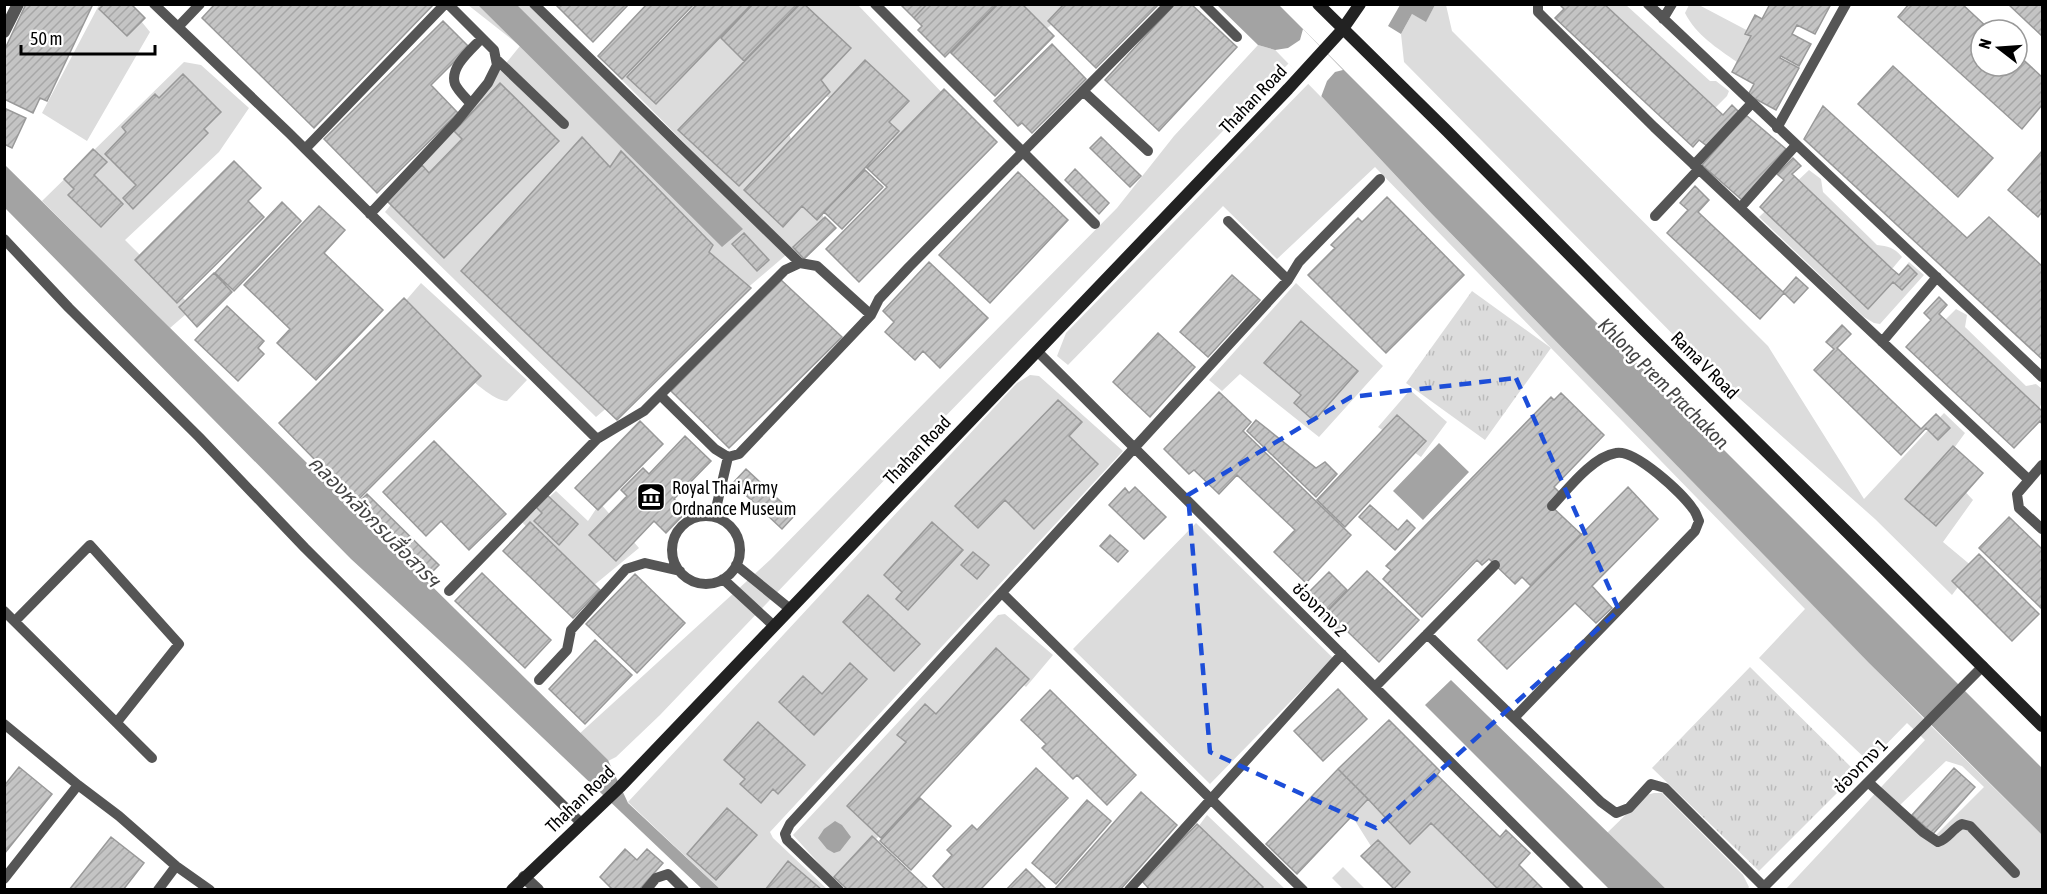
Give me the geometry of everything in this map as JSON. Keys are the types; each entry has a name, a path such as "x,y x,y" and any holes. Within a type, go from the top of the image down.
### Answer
{"main road":[{"name":"Rama V Road","path":"1318,4 2043,726"},
{"name":"Thahan Road","path":"512,890 620,787 1288,89 1342,30 1360,4"}],"street":[{"path":"4,32 18,4"},
{"path":"524,877 538,890"}],"lane":[{"path":"154,4 305,148 597,439"},
{"path":"178,27 200,4"},
{"path":"305,148 446,4 494,50 496,64 488,83 370,214"},
{"path":"534,4 800,263 817,266 871,315"},
{"path":"875,4 1095,224"},
{"path":"660,395 715,448 728,457 739,454 871,315 879,299 1169,4"},
{"path":"1204,4 1237,37"},
{"path":"1538,4 1538,12 1697,167 2029,480"},
{"path":"1648,4 2043,377"},
{"path":"1664,19 1672,4"},
{"path":"1777,128 1846,4"},
{"path":"471,104 455,84 455,74 461,61 482,38"},
{"path":"496,59 564,124"},
{"path":"1083,91 1148,151"},
{"path":"1655,216 1752,103"},
{"path":"1740,208 1796,145"},
{"path":"839,890 787,840 785,834 790,824 1136,448 1288,280 1299,262 1380,179"},
{"path":"1228,222 1288,280"},
{"path":"4,239 305,548 581,823"},
{"path":"449,591 597,439 644,411 785,270 800,263"},
{"path":"1882,342 1937,278"},
{"name":"ช่องทาง 2","path":"1037,351 1579,890"},
{"path":"1514,718 1695,531 1699,521 1693,509 1656,471 1632,456 1617,452 1597,461 1552,506"},
{"path":"714,517 728,457"},
{"path":"2043,465 2017,494 2019,508 2043,529"},
{"path":"698,517 714,517 720,518 736,533 740,549 736,565 723,579 710,584 698,583 680,571 674,561 672,550 674,538 688,521 698,517"},
{"path":"15,621 90,545 179,644 117,722"},
{"path":"539,680 567,650 571,630 626,569 645,563 680,571"},
{"path":"736,565 790,609"},
{"path":"1375,687 1495,565"},
{"path":"723,579 774,626"},
{"path":"1002,593 1303,890"},
{"path":"4,612 152,758"},
{"path":"1427,634 1601,802 1616,813 1629,808 1651,784 1665,788 1762,888"},
{"path":"1129,890 1342,654"},
{"name":"ช่องทาง 1","path":"1762,888 1983,666"},
{"path":"4,724 119,816 176,866 210,890"},
{"path":"1868,782 1923,832 1938,842 1944,840 1955,827 1962,824 1970,826 2016,873"},
{"path":"4,879 78,785"},
{"path":"158,890 176,866"},
{"path":"646,890 656,878 668,874 684,890"}],"highlighted area":[{"path":"1516,378 1619,610 1376,828 1210,752 1188,495 1351,397"}],"green space":[{"path":"99,5 128,5 150,32 87,141 42,113"},
{"path":"468,5 529,5 786,255 596,417 385,212 520,46"},
{"path":"757,5 858,5 948,99 901,145 805,82"},
{"path":"1010,5 1076,5 1036,37"},
{"path":"1435,5 1446,5 1452,31 1768,346 1864,499 1944,413 1965,433 1941,466 1973,500 1943,542 1973,567 1952,595 1875,519 1713,375 1404,62 1401,34 1412,14 1426,21"},
{"path":"1604,5 1626,5 1710,81 1716,81 1729,91 1727,96 1715,108"},
{"path":"1689,5 1699,5 1754,34 1737,62 1695,28 1685,13"},
{"path":"720,27 767,81 828,228 795,254 598,56"},
{"path":"1258,45 1275,50 1289,63 935,427 660,715 616,757 608,761 578,735 771,559 1117,208 1174,136"},
{"path":"184,62 201,65 249,108 219,152 125,240 193,308 170,328 42,201"},
{"path":"1309,83 1430,212 1919,714 2042,835 2042,889 1786,889 1925,740 1907,723 1869,762 1759,658 1805,609 1375,167 1277,259 1223,206 1068,365 1057,356 1066,333","holes":["1946,761 1962,766 1984,787 1936,835 1900,805"]},
{"path":"1809,170 1821,179 1823,192 1877,245 1897,251 1902,257 1892,269 1898,275 1909,262 1924,275 1880,324 1864,317 1759,217"},
{"path":"421,283 527,380 507,401 482,389 467,376 402,305"},
{"path":"1296,283 1383,366 1319,437 1240,374 1222,391 1209,380"},
{"path":"1472,291 1551,348 1485,440 1406,383"},
{"path":"1956,309 1967,315 1965,327 2026,386 2036,384 2042,389 2042,402 2039,409 1945,320"},
{"path":"1030,375 1039,376 1123,451 770,832 773,838 827,889 720,889 628,802 1017,383"},
{"path":"1410,390 1447,422 1421,457 1378,427"},
{"path":"556,491 588,521 600,503 639,548 587,591 522,522"},
{"path":"1196,523 1333,658 1210,784 1073,649"},
{"path":"1005,614 1053,655 1026,687 995,659 884,831 835,881 793,835 998,615"},
{"path":"1750,667 1857,773 1759,871 1652,768"},
{"path":"1391,767 1513,889 1398,889 1352,816"},
{"path":"1662,793 1743,875 1749,887 1747,890 1666,889 1607,833 1646,795"},
{"path":"1207,815 1285,889 1256,889 1195,831"},
{"path":"1343,867 1365,889 1343,889 1332,878"}],"shaded area":[{"path":"478,5 517,5 743,229 722,247"},
{"path":"1217,5 1279,5 2042,768 2042,835 1869,663 1430,212 1309,83 1275,50 1258,45"},
{"path":"1400,5 1435,5 1426,22 1412,14 1401,34 1388,26"},
{"path":"4,164 608,760 628,803 720,889 702,889 351,559 5,208"},
{"path":"1439,443 1469,472 1423,520 1393,491"},
{"path":"1451,680 1666,889 1609,889 1425,705"},
{"path":"835,821 842,825 851,837 840,851 834,853 827,849 818,838 824,829"}],"pier":[{"path":"1303,29 1343,70 1335,72 1327,81 1321,97 1275,50 1288,48 1300,40"}],"building":[{"path":"26,4 93,4 47,101 40,98 33,113 4,99 4,51"},
{"path":"104,4 131,4 145,18 127,36 99,9"},
{"path":"215,4 434,4 314,128 202,18"},
{"path":"555,4 629,4 593,42"},
{"path":"647,4 694,4 622,79 598,56"},
{"path":"697,4 752,4 656,104 627,77"},
{"path":"753,4 799,4 744,61 721,38"},
{"path":"800,4 804,4 851,48 821,80 830,92 739,186 678,130"},
{"path":"900,4 927,4 914,18"},
{"path":"927,4 997,4 945,57 918,30 922,26 914,18"},
{"path":"998,4 1022,4 1054,36 995,96 951,53"},
{"path":"1064,4 1159,4 1096,68 1048,21"},
{"path":"1175,4 1191,4 1237,47 1159,131 1105,80"},
{"path":"1559,4 1604,4 1723,115 1732,105 1739,112 1707,146 1699,140 1693,147 1555,18 1564,9"},
{"path":"1770,4 1831,4 1815,34 1797,25 1792,34 1811,44 1799,66 1781,56 1780,58 1799,68 1776,110 1748,95 1754,84 1732,72 1751,36 1745,34 1755,15 1762,19"},
{"path":"1909,4 1962,4 1977,18 1969,18 1969,78 2029,78 2029,65 2042,77 2042,105 2022,129 1898,17"},
{"path":"2008,4 2042,4 2042,36 2029,24 2029,18 2023,18"},
{"path":"443,21 469,47 431,85 458,113 377,193 324,139"},
{"path":"1052,44 1086,79 1032,133 1022,123 1018,126 994,101"},
{"path":"865,60 909,101 889,122 899,131 817,220 802,206 783,227 744,190"},
{"path":"1893,66 1993,158 1958,197 1858,104"},
{"path":"183,74 221,112 204,129 208,133 133,209 123,198 136,185 105,154 126,132 122,127 155,94 159,98"},
{"path":"500,83 559,141 444,258 387,201 422,165 429,173 462,139 454,131"},
{"path":"944,89 997,142 859,282 826,249 887,187 867,168"},
{"path":"1823,106 1967,238 1989,217 2042,266 2042,359 1804,139"},
{"path":"4,108 26,118 12,148 4,144"},
{"path":"1746,115 1786,149 1742,200 1702,165"},
{"path":"582,137 610,167 621,151 713,245 709,252 751,288 617,420 461,271"},
{"path":"1101,137 1141,176 1130,187 1090,148"},
{"path":"93,149 107,162 94,175 123,204 101,227 68,195 74,189 64,179"},
{"path":"2042,151 2042,212 2038,217 2008,190"},
{"path":"1793,158 1801,166 1792,174 1892,269 1899,275 1908,265 1917,274 1902,290 1893,282 1868,309 1760,207 1784,180 1777,174"},
{"path":"234,161 261,188 248,201 264,217 177,303 135,260"},
{"path":"1075,169 1109,203 1099,214 1065,180"},
{"path":"865,170 883,187 842,229 824,212"},
{"path":"1018,172 1068,220 990,303 939,255"},
{"path":"1695,186 1709,200 1698,212 1783,292 1796,277 1808,288 1794,303 1784,293 1760,319 1667,233 1688,210 1680,203"},
{"path":"1387,197 1464,275 1386,353 1308,275 1335,248 1331,245 1358,218 1362,222"},
{"path":"282,202 301,221 234,291 215,273"},
{"path":"319,206 345,230 324,253 383,310 316,380 277,343 290,329 244,285"},
{"path":"825,217 836,228 804,259 793,247"},
{"path":"744,233 769,260 757,271 732,244"},
{"path":"929,262 988,318 940,368 923,351 915,360 885,332 894,322 883,311"},
{"path":"214,273 232,292 197,327 179,307"},
{"path":"1232,275 1260,300 1208,357 1180,332"},
{"path":"780,279 842,337 729,448 671,391"},
{"path":"1939,297 1947,305 1939,314 2042,411 2042,424 2040,421 2014,448 1906,347 1931,320 1924,313"},
{"path":"404,298 481,376 356,502 279,423"},
{"path":"227,306 264,341 258,348 264,354 238,381 195,340"},
{"path":"1301,321 1358,371 1314,421 1294,403 1301,395 1264,363"},
{"path":"1842,325 1851,334 1837,348 1921,429 1936,414 1950,428 1938,440 1926,428 1901,455 1814,370 1834,349 1826,342"},
{"path":"1158,333 1195,367 1150,417 1113,382"},
{"path":"1219,392 1251,422 1243,431 1351,535 1306,583 1274,552 1295,530 1237,475 1219,494 1194,470 1189,474 1164,449"},
{"path":"1561,393 1604,435 1554,487 1560,493 1549,504 1581,534 1531,586 1522,577 1515,584 1489,559 1482,565 1477,560 1422,617 1383,579 1391,570 1386,566 1551,397 1554,400"},
{"path":"1058,400 1082,422 1069,436 1098,464 1034,529 1005,500 978,528 955,506"},
{"path":"1397,415 1426,441 1345,527 1317,500"},
{"path":"1256,420 1316,468 1325,462 1337,474 1316,497 1247,431"},
{"path":"640,421 663,444 598,510 575,488"},
{"name":"Royal Thai Army Ordnance Museum","path":"685,436 711,461 674,499 687,511 666,533 654,521 616,561 589,535 627,496 621,490 643,468 649,474"},
{"path":"434,441 506,514 469,550 441,521 426,536 383,492"},
{"path":"1953,446 1983,473 1936,526 1905,499"},
{"path":"746,469 795,515 782,529 733,483"},
{"path":"1135,487 1166,517 1144,539 1109,505 1125,488 1129,493"},
{"path":"1628,487 1658,519 1592,586 1612,608 1596,623 1575,603 1507,669 1478,640"},
{"path":"367,494 439,565 429,575 357,504"},
{"path":"547,495 578,524 559,545 534,521 542,513 536,507"},
{"path":"1370,505 1398,530 1407,520 1415,528 1395,550 1359,517"},
{"path":"2009,517 2042,549 2042,609 1979,548"},
{"path":"530,522 600,590 573,618 503,551"},
{"path":"932,522 963,550 908,610 896,599 902,592 884,575"},
{"path":"1110,535 1128,551 1118,562 1100,546"},
{"path":"973,552 989,565 977,579 961,565"},
{"path":"1979,554 2039,614 2012,641 1952,581"},
{"path":"1367,571 1419,620 1379,662 1344,628 1338,635 1321,618"},
{"path":"1329,572 1347,590 1325,613 1306,595"},
{"path":"482,573 551,640 525,668 455,601"},
{"path":"635,574 685,623 637,673 586,624"},
{"path":"868,595 920,644 894,671 843,622"},
{"path":"595,640 632,675 585,724 549,689"},
{"path":"996,648 1029,679 881,838 847,806 906,742 897,735 925,704 936,714"},
{"path":"850,663 867,679 814,735 779,702 803,676 822,694"},
{"path":"1338,689 1367,719 1323,761 1294,731"},
{"path":"1050,690 1136,775 1107,805 1077,775 1073,779 1042,748 1046,744 1021,720"},
{"path":"1389,720 1440,771 1437,775 1500,837 1506,830 1530,853 1519,865 1544,890 1499,890 1431,823 1410,844 1338,769"},
{"path":"758,722 805,765 778,794 773,789 761,803 740,784 745,779 724,760"},
{"path":"19,767 52,794 4,854 4,786"},
{"path":"1036,768 1068,798 980,890 946,890 933,876 952,855 947,850 972,825 977,830"},
{"path":"1954,768 1975,787 1933,834 1912,815"},
{"path":"1338,769 1368,799 1297,874 1266,844"},
{"path":"1141,792 1177,825 1120,890 1054,890"},
{"path":"920,798 951,826 911,870 880,841"},
{"path":"1087,800 1111,821 1056,884 1032,863"},
{"path":"727,808 757,835 716,880 687,854"},
{"path":"1197,824 1263,887 1260,890 1150,890 1142,881"},
{"path":"872,836 929,890 848,890 834,877"},
{"path":"111,837 144,863 123,890 69,890"},
{"path":"1378,840 1410,872 1394,889 1361,856"},
{"path":"625,849 637,860 647,849 663,863 639,890 613,890 600,877"},
{"path":"788,861 822,890 765,890"},
{"path":"1026,869 1047,890 1006,890"}],"place":[{"name":"Royal Thai Army Ordnance Museum","path":"651,497"}],"water label":[{"name":"Khlong Prem Prachakon","path":"1664,383"},
{"name":"คลองหลังกรมสื่อสารฯ","path":"375,521"}]}
